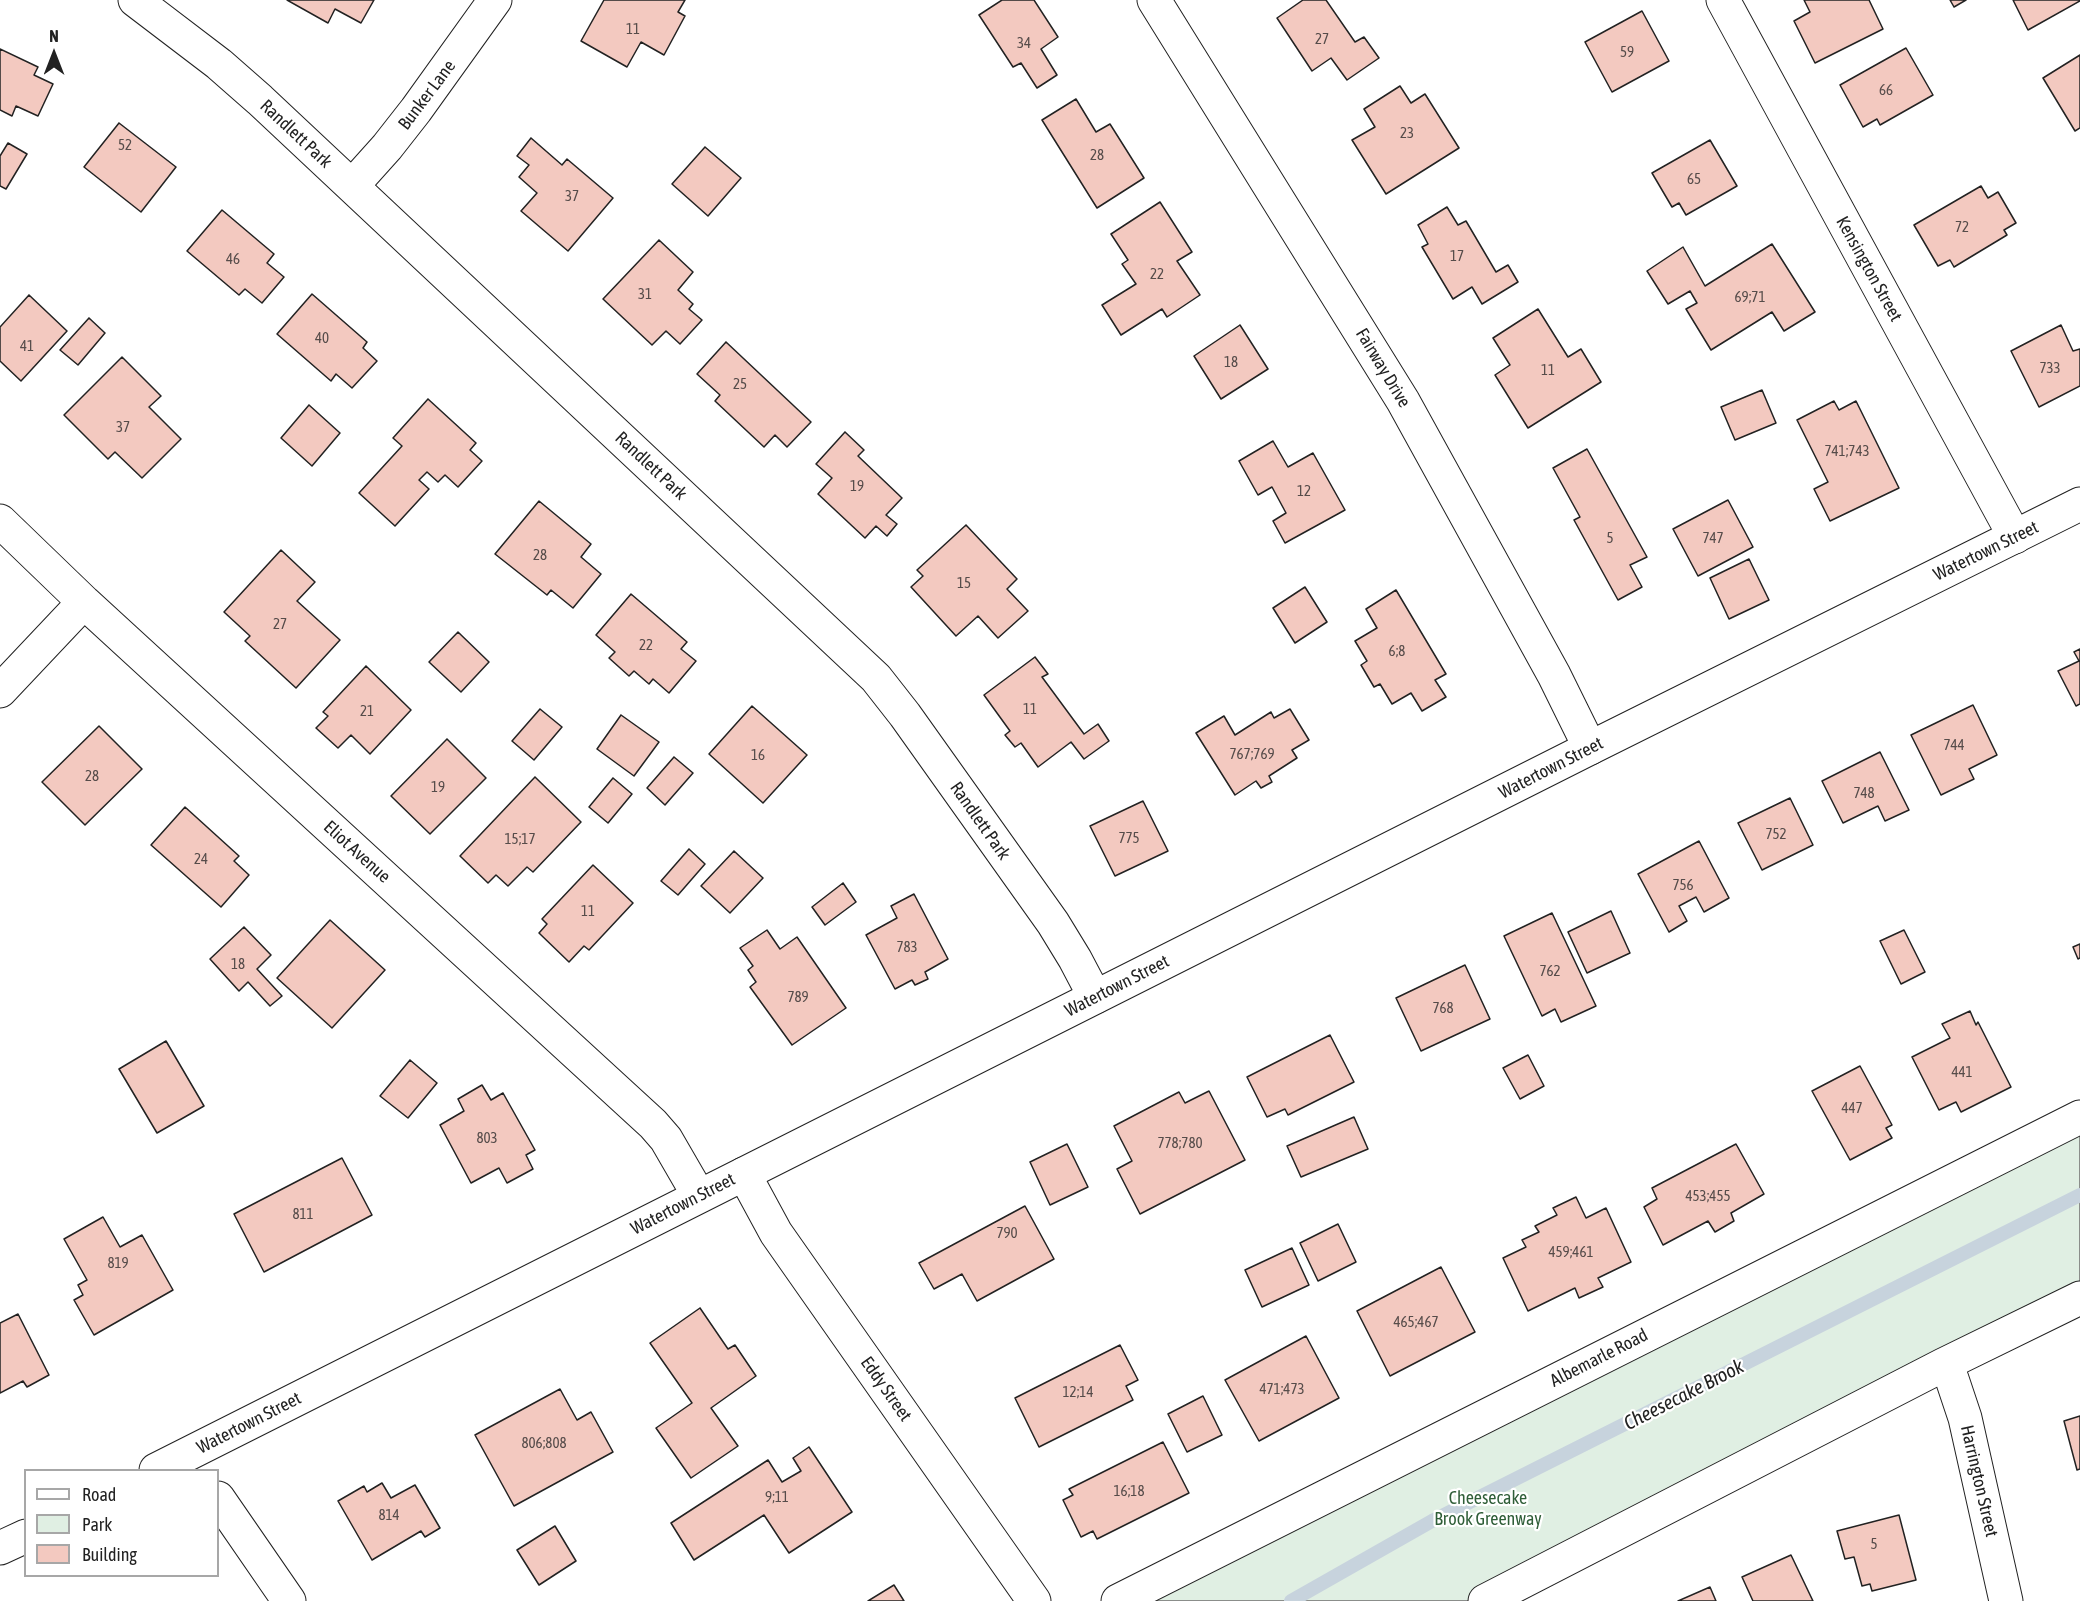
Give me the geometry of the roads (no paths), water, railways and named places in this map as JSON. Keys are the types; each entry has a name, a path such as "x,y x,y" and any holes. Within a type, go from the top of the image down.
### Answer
{"street":[{"name":"Randlett Park","path":"135,0 219,64 876,678 905,715 1053,923 1095,997"},
{"name":"Bunker Lane","path":"352,186 416,110 495,0"},
{"name":"Fairway Drive","path":"1154,0 1403,401 1554,675 1590,748"},
{"name":"Kensington Street","path":"1723,0 2015,537"},
{"name":"Watertown Street","path":"161,1469 197,1461 699,1196 2080,504"},
{"name":"Eliot Avenue","path":"0,520 84,602 653,1124 666,1139 699,1196"},
{"path":"0,692 84,602"},
{"name":"Albemarle Road","path":"1118,1601 2080,1117"},
{"name":"Eddy Street","path":"744,1174 776,1233 1034,1601"},
{"path":"1485,1601 1943,1365 2080,1298"},
{"name":"Harrington Street","path":"1943,1365 1952,1379 1965,1418 2006,1601"},
{"path":"219,1499 289,1601"},
{"path":"0,1548 24,1537"}],"waterway":[{"name":"Cheesecake Brook","path":"1291,1601 1432,1521 2080,1195"}],"park label":[{"name":"Cheesecake Brook Greenway","path":"1488,1508"}]}
